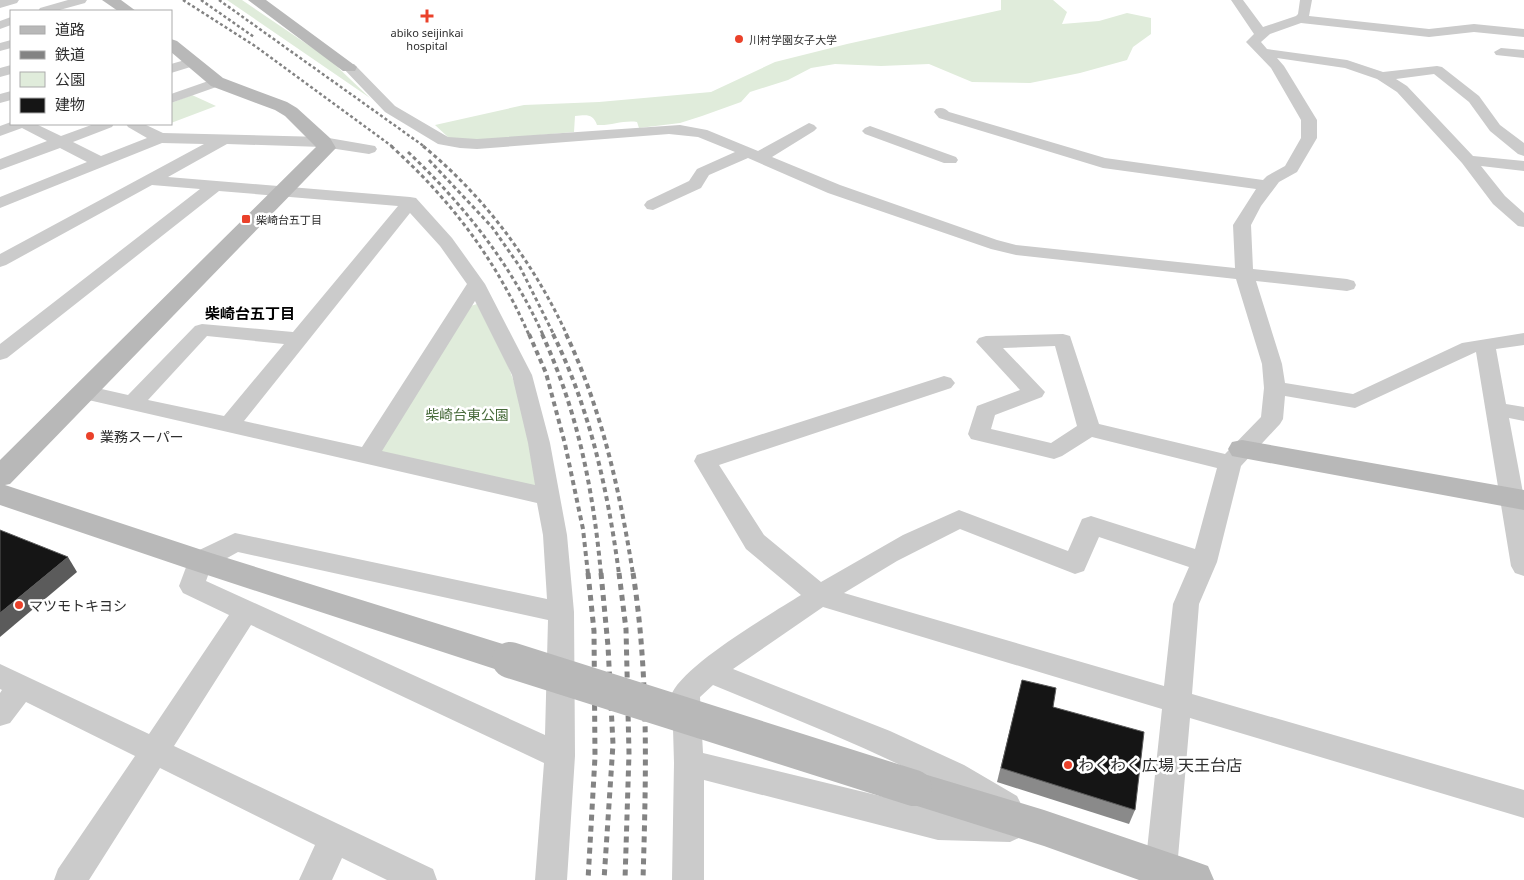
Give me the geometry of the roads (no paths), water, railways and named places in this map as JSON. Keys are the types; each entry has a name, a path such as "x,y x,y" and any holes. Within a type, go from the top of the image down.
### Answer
{"street":[{"path":"0,4 13,0"},
{"path":"47,10 81,0"},
{"path":"110,0 122,10"},
{"path":"256,0 349,67 390,109 443,142 451,144 480,144 675,129 702,133 834,189 991,244 1016,250 1347,285"},
{"path":"0,494 200,561 1044,828 1172,876 1176,702 1186,604 1204,562 1236,456 1272,419 1276,388 1272,364 1244,273 1242,225 1253,205 1273,179 1291,169 1309,138 1309,120 1237,0"},
{"path":"1262,43 1303,10 1429,33 1474,28 1524,33"},
{"path":"1262,43 1360,68 1382,76 1402,89 1468,160 1499,200 1524,222"},
{"path":"0,477 326,148 323,142 291,112 281,106 218,82 172,45"},
{"path":"1501,52 1524,54"},
{"path":"172,69 192,62"},
{"path":"1382,76 1437,70 1474,99 1495,128 1524,151"},
{"path":"172,100 218,82"},
{"path":"941,112 944,115 1096,162 1267,186"},
{"path":"0,130 15,125"},
{"path":"27,125 100,162"},
{"path":"0,165 104,125"},
{"path":"135,125 160,138"},
{"path":"653,205 695,184 703,172 755,154 809,128"},
{"path":"870,131 950,160"},
{"path":"0,203 160,138 323,142 369,149"},
{"path":"0,261 222,141"},
{"path":"1468,160 1524,166"},
{"path":"148,180 410,202 446,242 476,284 522,375 539,443 555,535 561,612 560,756 551,880"},
{"path":"0,354 215,186"},
{"path":"230,424 410,202"},
{"path":"368,456 476,284"},
{"path":"133,403 202,330 299,339"},
{"path":"1276,388 1355,401 1470,347 1524,339"},
{"path":"1089,429 1063,340 986,342 1034,392 985,411 979,434 1054,451 1089,429 1236,456 1518,499"},
{"path":"1485,344 1497,409 1518,499 1524,566"},
{"path":"944,383 705,461 755,542 820,596 1524,804"},
{"path":"84,392 549,497"},
{"path":"1497,409 1524,414"},
{"path":"688,880 689,763 686,693 708,671 820,596 916,538 959,519 1075,564 1091,525 1204,562"},
{"path":"560,756 192,586 200,561 235,542 561,612"},
{"path":"70,880 246,611"},
{"path":"708,671 880,740 953,775 1044,828"},
{"path":"0,714 11,681 421,880"},
{"path":"689,763 938,825 1044,828"},
{"path":"316,880 335,839"}],"railway":[{"path":"183,0 255,46 393,147"},
{"path":"201,0 254,37"},
{"path":"219,0 425,147"},
{"path":"391,146 434,188 470,233 502,282 529,335"},
{"path":"423,146 467,187 506,232 539,282 567,335"},
{"path":"408,152 467,214 501,260 543,335"},
{"path":"429,160 492,227 520,267 554,335"},
{"path":"529,334 546,373 565,444 583,529 588,574"},
{"path":"542,334 565,392 582,451 598,542 601,574"},
{"path":"553,334 577,391 596,451 615,543 619,574"},
{"path":"566,334 579,363 600,422 616,482 633,574"},
{"path":"588,573 594,631 595,757 588,880"},
{"path":"601,573 608,646 613,744 604,880"},
{"path":"619,573 626,629 629,753 625,880"},
{"path":"633,573 642,650 644,688 643,880"}],"place":[{"name":"abiko seijinkai hospital","path":"427,16"},
{"name":"川村学園女子大学","path":"739,39"},
{"name":"柴崎台五丁目","path":"246,219"},
{"name":"業務スーパー","path":"90,436"},
{"name":"マツモトキヨシ","path":"19,605"},
{"name":"わくわく広場 天王台店","path":"1068,765"}],"district":[{"name":"柴崎台五丁目","path":"250,313"}],"park label":[{"name":"柴崎台東公園","path":"467,414"}]}
